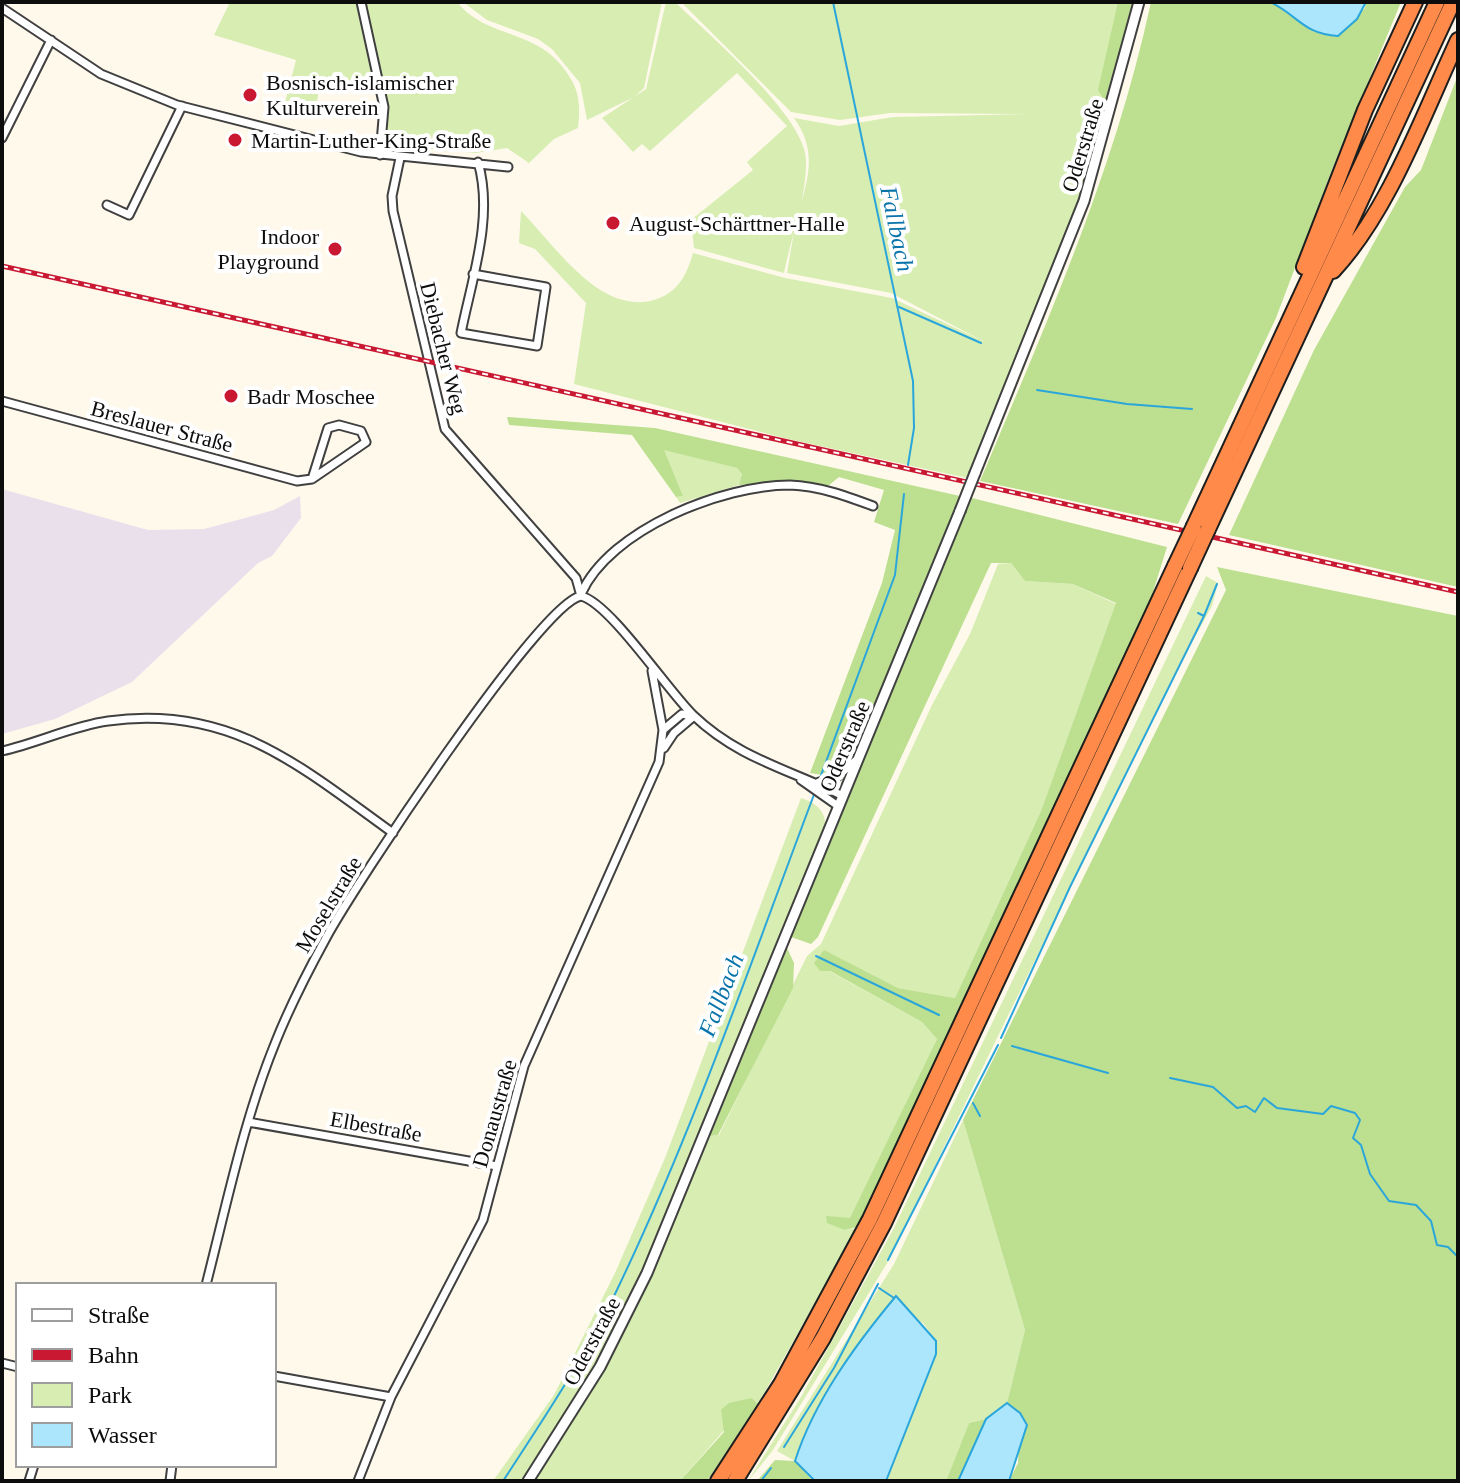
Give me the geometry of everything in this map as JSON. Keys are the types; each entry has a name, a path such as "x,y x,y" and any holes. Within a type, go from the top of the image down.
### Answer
{"highway":[{"path":"1294,310 1304,266 1352,140 1415,2"},
{"path":"1201,528 1294,310 1437,2"},
{"path":"735,1481 823,1338 884,1223 1201,528 1324,280 1453,2"},
{"path":"1324,280 1354,248 1458,40"},
{"path":"718,1481 781,1384 870,1219 1183,567"}],"street":[{"path":"361,2 384,107 380,155"},
{"name":"Oderstraße","path":"528,1481 586,1391 647,1273 1084,201 1139,2"},
{"path":"2,8 115,81 182,106 315,143 400,158 478,162 508,167"},
{"path":"3,134 51,40"},
{"path":"107,205 129,215 182,106"},
{"name":"Diebacher Weg","path":"400,158 392,196 393,211 445,429 576,578 581,596"},
{"path":"473,274 546,287 537,346 461,333 485,207 478,162"},
{"name":"Breslauer Straße","path":"2,401 292,480 312,479"},
{"path":"339,425 361,431 366,442 312,479 328,428 339,425"},
{"name":"Moselstraße","path":"207,1283 248,1122 291,1007 326,937 393,833 529,643 563,604 581,596 593,574 627,544 658,523 724,495 748,489 793,485 837,492 873,506"},
{"path":"581,596 598,606 694,716 746,755 812,786 821,796 838,806"},
{"name":"Donaustraße","path":"650,665 663,730 661,753"},
{"path":"663,730 682,714 694,716"},
{"name":"Donaustraße","path":"358,1481 391,1397 483,1220 524,1066 661,753 674,733 694,716"},
{"path":"2,751 104,722 163,717 204,723 274,750 393,833"},
{"path":"812,786 825,784 840,775 859,756"},
{"path":"825,784 843,796"},
{"name":"Elbestraße","path":"248,1122 497,1166"},
{"path":"276,1376 391,1397"}],"shaded area":[{"path":"2,489 148,530 204,529 274,510 300,496 301,518 272,556 258,563 132,682 55,719 2,734"}],"green space":[{"path":"230,2 358,2 377,87 321,77 315,114 284,107 296,60 214,35"},
{"path":"366,2 457,2 481,22 537,45 561,65 572,80 579,102 578,128 554,139 529,163 507,148 476,153 387,145 388,104"},
{"path":"463,2 662,2 644,88 634,97 587,120 580,83 552,49 538,39 487,20"},
{"path":"666,2 675,2 731,54 773,99 801,142 806,174 784,273 694,248 691,220 753,170 747,162 787,126 737,73 650,151 642,144 633,152 602,118 646,89"},
{"path":"681,2 1118,2 1117,29 1104,111 1091,165 1055,272 967,478 788,439 574,384 586,303 535,249 519,243 521,211 581,275 617,298 637,302 665,296 681,281 693,253 785,278 892,298 985,342 891,293 787,273 809,167 806,143 794,118 839,126 893,117 1028,114 890,113 840,120 791,112"},
{"path":"1118,2 1135,2 1107,105 1098,90"},
{"path":"1151,2 1272,3 1314,31 1338,36 1365,8 1366,2 1401,2 1333,167 1276,318 1178,524 980,481 1077,246 1118,126"},
{"path":"1458,75 1458,587 1229,535 1314,350 1405,187 1421,170"},
{"path":"507,417 655,428 960,496 873,714 851,755 834,771 823,775 810,773 882,583 895,530 874,522 884,490 839,477 828,486 803,481 739,485 742,474 737,468 664,450 683,496 676,497 632,435 509,425"},
{"path":"663,449 737,468 742,474 739,485 680,503 676,497 683,496"},
{"path":"972,498 1167,547 1148,608 857,1227 845,1230 827,1223 826,1216 850,1218 937,1039 922,1022 830,971 820,971 814,963 824,950 898,988 955,998 1041,811 1116,603 1073,584 1025,581 1011,563 991,563 818,937 811,944 791,937"},
{"path":"1011,563 1025,581 1073,584 1116,604 1041,811 955,998 898,988 825,951 820,971 829,971 922,1022 937,1039 845,1230 857,1228 758,1404 752,1398 680,1481 535,1481 586,1397 631,1313 710,1136 719,1135 807,956 821,944 932,705 970,634 998,564"},
{"path":"1217,567 1458,616 1458,1481 1009,1481 1018,1463 1020,1413 1007,1403 1025,1330 963,1120 1226,590"},
{"path":"1206,576 1218,583 1212,606 1171,681 889,1260 773,1450 748,1481 801,1397 894,1228"},
{"path":"801,798 820,809 825,829 643,1272 583,1390 525,1481 493,1481 554,1395 615,1273 665,1158"},
{"path":"787,948 794,963 793,988 718,1135 710,1136"},
{"path":"963,1120 1025,1330 1007,1403 986,1419 969,1423 946,1481 886,1481 936,1354 936,1340 922,1322 859,1364 829,1393 816,1411 795,1461 777,1451 894,1264"},
{"path":"752,1398 758,1404 707,1481 680,1481 724,1432 721,1410 729,1403"},
{"path":"986,1419 958,1481 946,1481 969,1423"},
{"path":"775,1460 795,1461 813,1481 757,1481"}],"water":[{"path":"1270,2 1366,2 1357,19 1338,36 1309,28"},
{"path":"896,1296 936,1341 936,1354 886,1481 815,1481 795,1461 803,1439 838,1374"},
{"path":"1007,1403 1020,1413 1027,1425 1009,1481 958,1481 986,1419"}],"waterway":[{"name":"Fallbach","path":"833,2 913,381 914,428 908,465"},
{"path":"899,307 981,343"},
{"path":"1037,390 1127,404 1192,409"},
{"name":"Fallbach","path":"820,778 895,575 904,494"},
{"path":"1198,613 1204,616 1217,584"},
{"path":"1001,1038 1070,887 1204,616"},
{"name":"Fallbach","path":"503,1481 590,1342 643,1233 721,1045 815,792"},
{"path":"816,956 939,1015"},
{"path":"888,1260 998,1045"},
{"path":"1012,1046 1108,1073"},
{"path":"1170,1078 1213,1087 1237,1108 1246,1106 1255,1112 1264,1098 1277,1108 1323,1114 1331,1106 1355,1113 1360,1120 1353,1138 1361,1145 1370,1174 1389,1201 1416,1205 1431,1221 1437,1245 1448,1247 1458,1257"},
{"path":"973,1103 980,1116"},
{"path":"784,1447 834,1368 878,1284"},
{"path":"879,1288 894,1298"},
{"path":"761,1481 771,1468"}],"railway":[{"path":"2,266 1458,592"}],"place":[{"name":"Bosnisch-islamischer Kulturverein","path":"250,95"},
{"name":"Martin-Luther-King-Straße","path":"235,140"},
{"name":"August-Schärttner-Halle","path":"613,223"},
{"name":"Indoor Playground","path":"335,249"},
{"name":"Badr Moschee","path":"231,396"}]}
